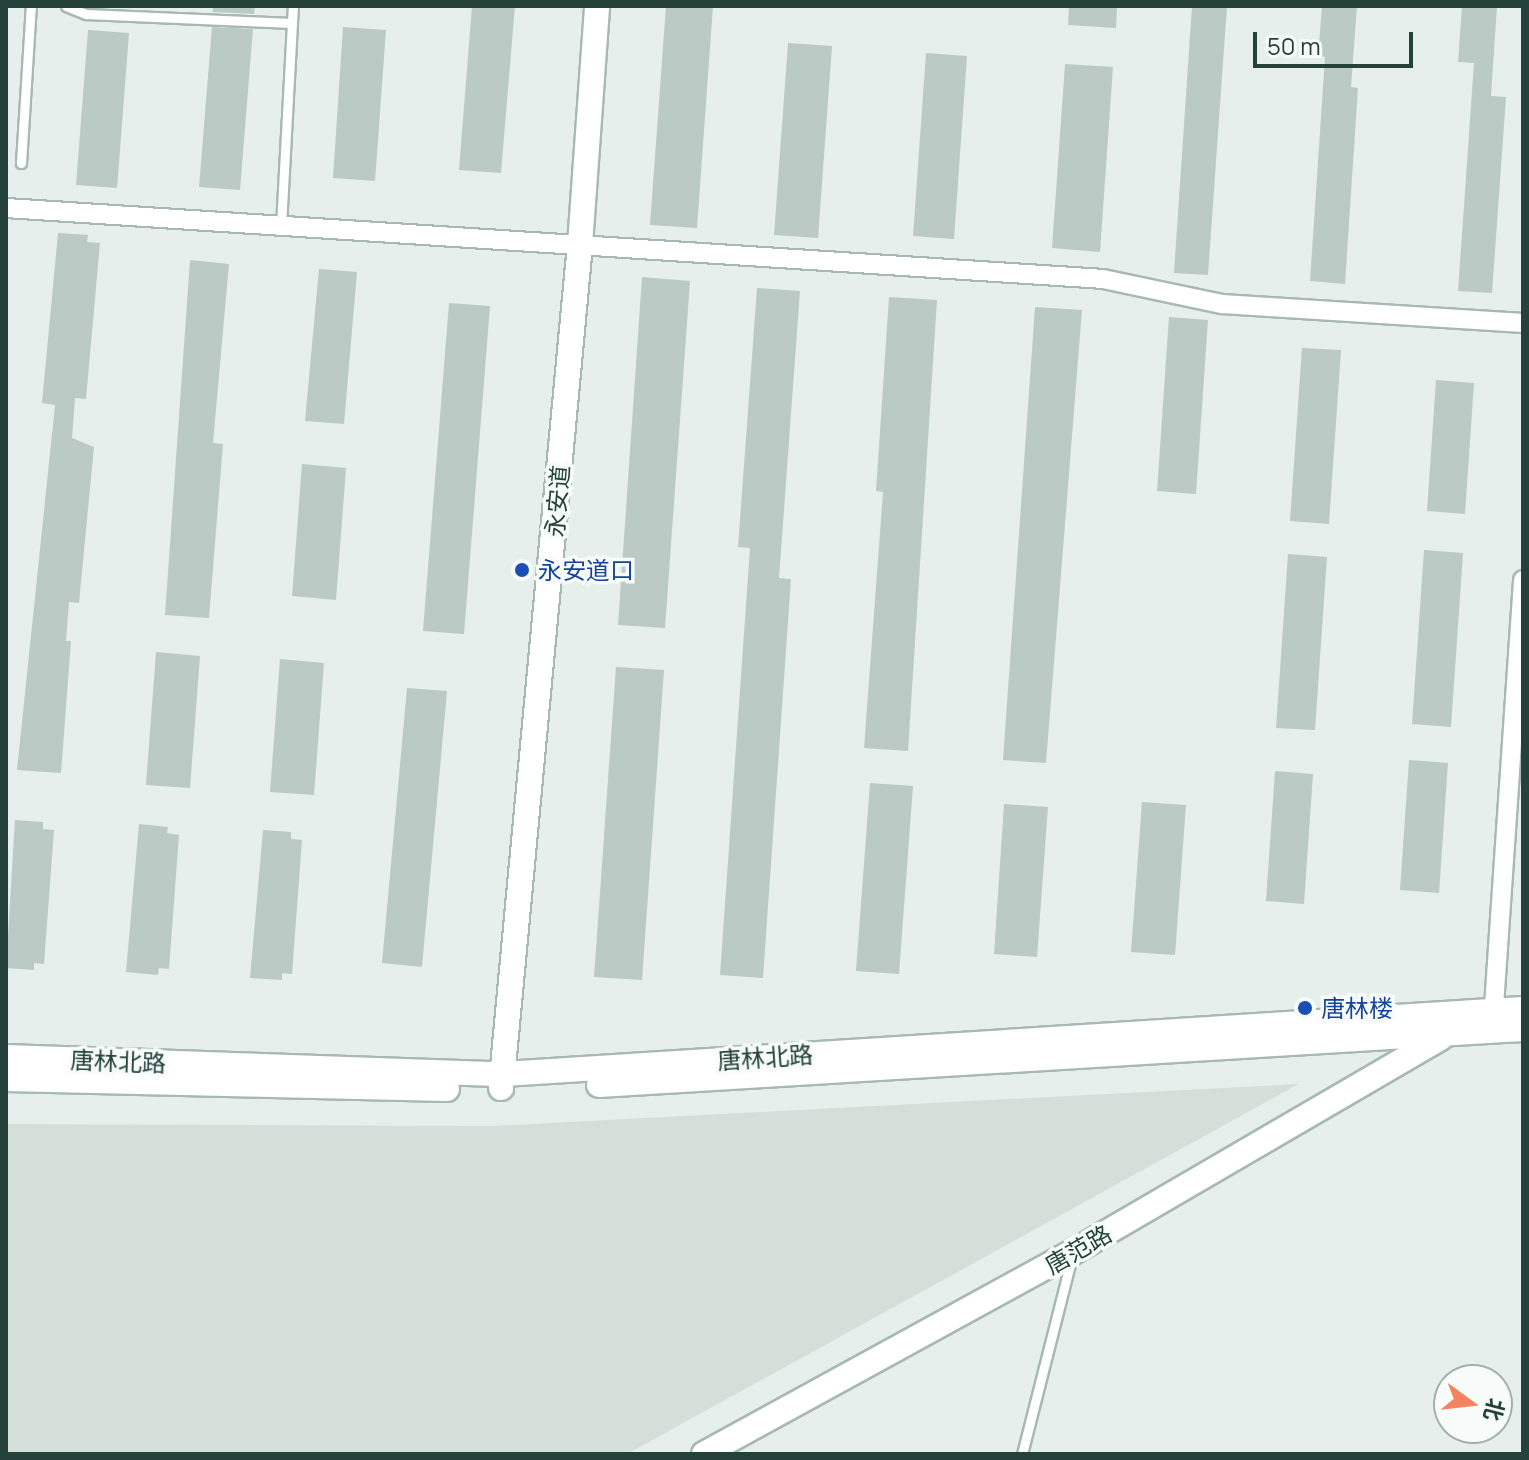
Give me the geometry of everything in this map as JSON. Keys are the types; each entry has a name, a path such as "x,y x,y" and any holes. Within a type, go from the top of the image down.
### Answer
{"main road":[{"name":"永安道","path":"502,1082 580,245 597,6"},
{"name":"唐林北路","path":"6,1079 502,1082 1447,1035 1523,1009"},
{"name":"唐林北路","path":"6,1057 502,1082 1493,1018 1523,1029"},
{"name":"唐范路","path":"704,1454 1073,1252 1447,1035"}],"street":[{"path":"6,208 1103,279 1222,304 1523,323"},
{"path":"1493,1018 1523,580"}],"lane":[{"path":"21,163 31,6"},
{"path":"66,6 86,14 292,23"},
{"path":"281,226 293,6"},
{"path":"1022,1454 1073,1252"}],"shaded area":[{"path":"1299,1084 627,1454 6,1454 6,1124 492,1126"}],"building":[{"path":"213,6 255,6 254,14 213,12"},
{"path":"472,6 515,6 501,173 459,170"},
{"path":"666,6 713,6 697,228 650,225"},
{"path":"1069,6 1117,6 1116,28 1068,25"},
{"path":"1192,6 1227,6 1208,275 1174,273"},
{"path":"1322,6 1357,6 1351,87 1358,88 1345,284 1310,281 1325,57 1318,56"},
{"path":"1462,6 1497,6 1491,96 1506,97 1492,293 1458,291 1474,63 1458,62"},
{"path":"212,27 253,29 240,190 199,187"},
{"path":"343,27 386,30 375,181 333,178"},
{"path":"88,30 129,33 117,188 76,185"},
{"path":"788,43 832,46 818,238 774,235"},
{"path":"926,53 967,56 954,239 913,236"},
{"path":"1065,64 1113,67 1100,252 1052,248"},
{"path":"58,233 88,235 87,242 100,243 86,399 75,398 72,438 94,447 79,603 69,602 66,641 71,641 61,773 17,770 55,405 42,403"},
{"path":"190,260 229,264 213,443 223,444 209,618 165,615"},
{"path":"319,269 357,272 344,424 305,421"},
{"path":"642,277 690,281 665,628 618,625"},
{"path":"757,288 800,291 779,578 791,579 763,978 720,975 750,548 738,547"},
{"path":"889,297 937,300 908,751 864,748 883,492 876,491"},
{"path":"449,303 490,306 464,634 423,631"},
{"path":"1035,307 1082,310 1046,763 1003,760"},
{"path":"1169,317 1208,320 1196,494 1157,491"},
{"path":"1302,348 1341,350 1329,524 1290,521"},
{"path":"1436,380 1474,383 1465,514 1427,511"},
{"path":"302,464 346,468 336,600 292,596"},
{"path":"1424,550 1463,553 1451,727 1412,724"},
{"path":"1288,554 1327,557 1315,730 1276,728"},
{"path":"156,652 200,656 190,788 146,785"},
{"path":"280,659 324,663 314,795 270,792"},
{"path":"616,667 664,670 642,980 594,977"},
{"path":"407,688 447,691 422,967 382,963"},
{"path":"1409,760 1448,763 1439,893 1400,890"},
{"path":"1275,771 1313,774 1304,904 1266,901"},
{"path":"870,783 913,786 899,974 856,971"},
{"path":"1142,802 1186,805 1175,955 1131,952"},
{"path":"1004,804 1048,807 1037,957 994,954"},
{"path":"15,820 43,822 43,829 54,830 44,964 34,963 34,970 6,968"},
{"path":"139,824 168,827 167,833 179,835 169,969 159,968 158,975 126,972"},
{"path":"263,830 291,832 291,839 302,840 292,974 282,973 282,980 250,978"}],"place":[{"name":"永安道口","path":"522,570"},
{"name":"唐林楼","path":"1305,1008"}]}
